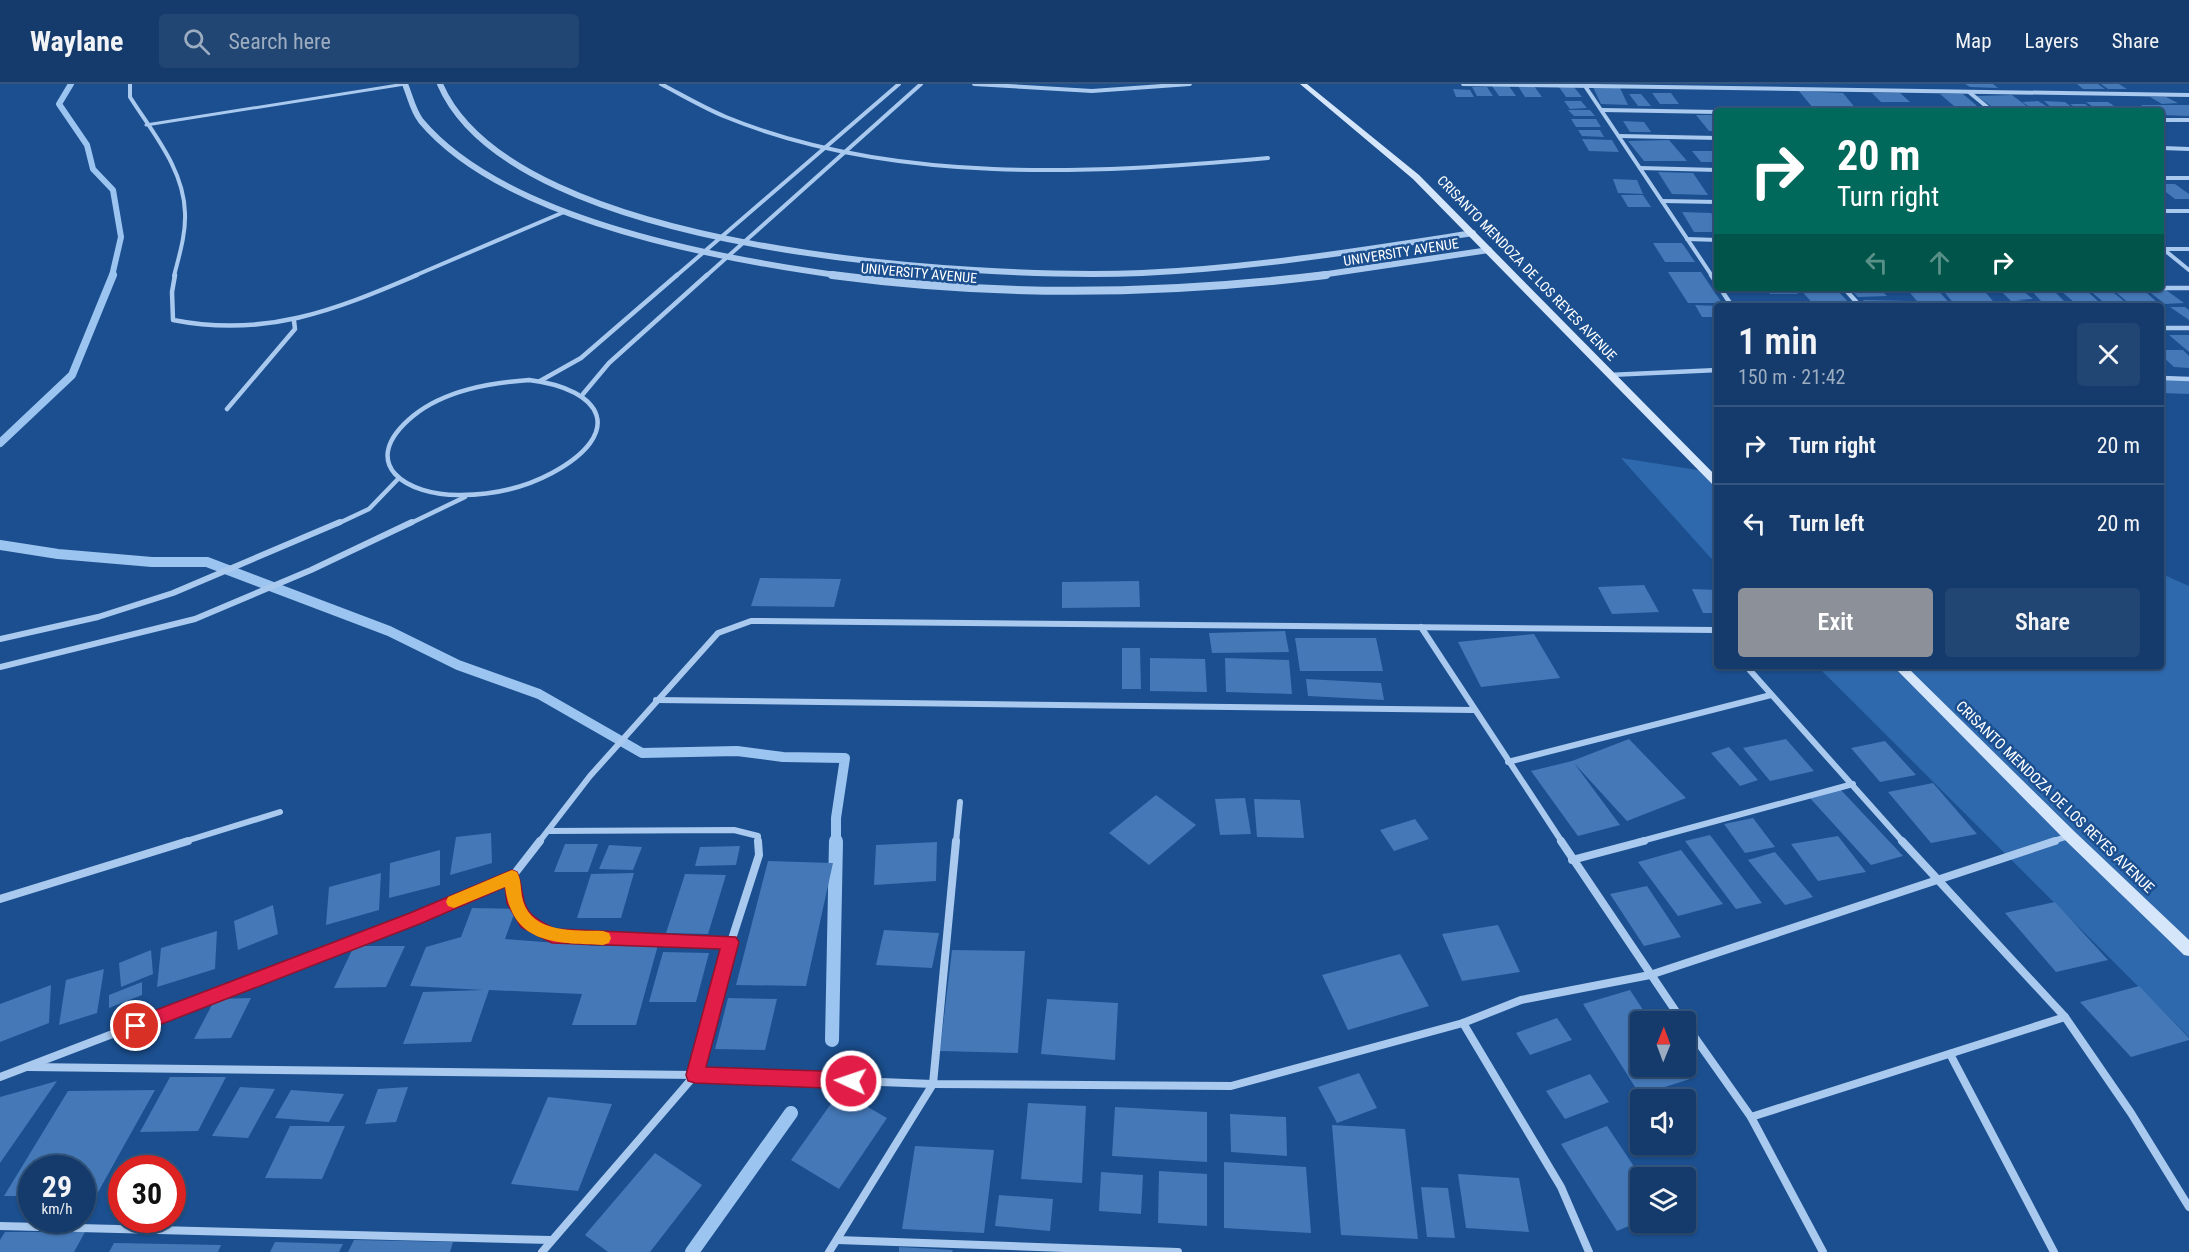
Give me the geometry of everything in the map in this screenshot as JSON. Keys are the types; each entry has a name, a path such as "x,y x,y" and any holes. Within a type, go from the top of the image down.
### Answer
{"main road":[{"name":"CRISANTO MENDOZA DE LOS REYES AVENUE","path":"1303,84 1416,177 1473,233 1608,375 1714,480"},
{"name":"CRISANTO MENDOZA DE LOS REYES AVENUE","path":"1902,669 2070,836 2189,950"}],"street":[{"path":"130,84 130,97 180,176 186,212 172,280 170,304 173,320 198,327 243,326 294,321 354,302 564,212"},
{"name":"UNIVERSITY AVENUE","path":"405,84 419,119 453,152 503,184 564,212 703,252 866,281 986,291 1098,291 1224,286 1362,271 1489,250"},
{"name":"UNIVERSITY AVENUE","path":"440,84 454,112 488,146 530,172 621,212 720,237 880,265 1097,274 1211,269 1473,233"},
{"path":"661,84 692,102 730,118 828,146 914,160 1027,169 1182,167 1268,158"},
{"path":"540,381 580,358 899,84"},
{"path":"583,394 609,363 921,84"},
{"path":"974,84 1092,91 1190,84"},
{"path":"1463,84 2189,95"},
{"path":"1586,86 1714,276"},
{"path":"1968,92 1988,108"},
{"path":"1602,110 1714,112"},
{"path":"2164,120 2189,120"},
{"path":"1619,136 1714,138"},
{"path":"2164,148 2189,149"},
{"path":"1640,168 1714,170"},
{"path":"2164,178 2189,178"},
{"path":"1662,201 1714,202"},
{"path":"2164,211 2189,212"},
{"path":"1688,239 1714,240"},
{"path":"2164,248 2189,249"},
{"path":"2164,250 2189,270"},
{"path":"2164,288 2189,288"},
{"path":"1847,291 1857,303"},
{"path":"227,409 295,329 294,321"},
{"path":"2164,328 2189,328"},
{"path":"1608,375 1714,370"},
{"path":"2164,378 2189,379"},
{"path":"540,381 560,384 583,394 596,410 598,423 589,443 576,457 557,470 522,486 469,495 433,494 412,488 398,479 390,467 389,447 402,427 417,414 447,397 476,387 506,382 540,381"},
{"path":"0,639 98,617 173,593 283,548 369,509 398,479"},
{"path":"0,667 195,619 310,570 469,495"},
{"path":"0,1077 416,918 512,877 590,776 718,633 751,621 1714,630"},
{"path":"1421,627 1572,860 1675,1011"},
{"path":"1749,669 1937,880 2065,1017 2131,1113 2189,1207"},
{"path":"1508,762 1772,695"},
{"path":"656,700 1473,710"},
{"path":"1572,860 1853,784"},
{"path":"829,1252 933,1084 960,802"},
{"path":"0,899 280,812"},
{"path":"542,1252 695,1075 730,942 759,855 758,836 734,830 548,831"},
{"path":"28,1067 695,1075 933,1084 1231,1086 1463,1023 1521,1000 1650,975 2070,836"},
{"path":"512,877 516,903 526,922 552,936 730,942"},
{"path":"1751,1117 2065,1017"},
{"path":"1463,1023 1561,1187 1589,1252"},
{"path":"1696,1040 1751,1117 1823,1252"},
{"path":"1950,1054 2054,1252"},
{"path":"0,1226 552,1240"},
{"path":"837,1240 1178,1252"}],"lane":[{"path":"146,125 405,84"}],"shaded area":[{"path":"1621,458 1714,473 1714,562"},
{"path":"2164,575 2189,586 2189,1037 1820,669 2164,669"}],"building":[{"path":"1965,84 1993,84 1998,88 1970,87"},
{"path":"2077,84 2098,84 2105,89 2083,89"},
{"path":"2101,84 2119,84 2127,89 2108,89"},
{"path":"1492,86 1509,86 1516,96 1499,96"},
{"path":"1518,86 1534,86 1542,97 1525,97"},
{"path":"1472,87 1487,87 1493,96 1477,96"},
{"path":"1559,87 1574,87 1582,97 1566,97"},
{"path":"1593,87 1620,88 1628,105 1601,104"},
{"path":"1453,89 1470,90 1474,97 1456,97"},
{"path":"1799,91 1843,93 1855,108 1813,108"},
{"path":"1652,93 1671,93 1679,104 1660,104"},
{"path":"1872,93 1900,93 1910,102 1881,102"},
{"path":"1629,94 1641,94 1651,106 1638,106"},
{"path":"1940,94 1963,94 1979,108 1956,108"},
{"path":"2012,95 2029,108 1994,108 1977,96"},
{"path":"2150,97 2166,97 2178,103 2162,104"},
{"path":"1564,101 1581,101 1587,108 1570,109"},
{"path":"2038,101 2050,108 2031,108 2022,102"},
{"path":"2044,101 2065,102 2073,108 2052,108"},
{"path":"2086,102 2108,102 2117,108 2095,108"},
{"path":"2070,104 2085,104 2091,108 2076,108"},
{"path":"2141,105 2189,105 2189,116 2164,115 2164,108 2146,108"},
{"path":"1568,110 1590,110 1595,116 1574,116"},
{"path":"1696,115 1714,115 1714,131 1709,131"},
{"path":"1571,119 1596,119 1601,127 1576,127"},
{"path":"1623,121 1644,122 1651,132 1630,132"},
{"path":"1578,130 1600,130 1604,137 1582,136"},
{"path":"1582,139 1612,140 1619,152 1589,151"},
{"path":"1669,140 1687,161 1644,161 1628,141"},
{"path":"1692,151 1714,152 1714,162 1701,162"},
{"path":"1658,172 1693,173 1708,195 1672,194"},
{"path":"1613,179 1637,180 1643,194 1618,193"},
{"path":"2164,184 2175,184 2189,194 2189,199 2175,199 2164,191"},
{"path":"1621,195 1643,195 1651,207 1628,207"},
{"path":"1682,212 1711,213 1714,217 1714,232 1694,232"},
{"path":"1653,243 1682,243 1695,262 1665,262"},
{"path":"1668,272 1701,272 1722,303 1688,303"},
{"path":"2166,290 2184,303 2165,304 2148,291"},
{"path":"1768,291 1796,291 1798,294 1770,294"},
{"path":"1802,291 1838,291 1849,303 1812,303"},
{"path":"1852,291 1882,291 1887,296 1858,297"},
{"path":"1908,291 1939,291 1949,303 1918,303"},
{"path":"1943,291 1984,291 1994,303 1953,303"},
{"path":"2001,291 2023,291 2033,299 2016,300 2028,303 2013,303"},
{"path":"2032,291 2054,291 2065,302 2041,301"},
{"path":"2061,291 2087,291 2100,303 2075,303"},
{"path":"2090,291 2111,291 2126,303 2104,303"},
{"path":"2117,293 2147,293 2158,303 2129,303"},
{"path":"1863,300 1911,301 1913,303 1866,303"},
{"path":"1695,305 1714,306 1714,317 1702,317"},
{"path":"2170,307 2185,307 2189,310 2189,320"},
{"path":"2169,335 2189,335 2189,352"},
{"path":"2164,350 2183,350 2189,356 2189,368 2174,367 2164,358"},
{"path":"2164,379 2189,379 2189,394 2164,393"},
{"path":"760,578 841,579 834,607 751,606"},
{"path":"1139,581 1140,607 1062,608 1062,582"},
{"path":"1644,585 1659,612 1612,614 1598,587"},
{"path":"1692,589 1714,590 1714,613 1703,613"},
{"path":"1285,631 1289,652 1212,653 1209,633"},
{"path":"1534,634 1560,678 1481,687 1458,642"},
{"path":"1295,638 1376,638 1383,671 1300,671"},
{"path":"1122,648 1140,648 1141,689 1122,689"},
{"path":"1150,658 1205,659 1207,692 1150,691"},
{"path":"1225,658 1289,660 1292,694 1226,692"},
{"path":"1306,679 1381,683 1384,700 1308,696"},
{"path":"1629,739 1686,798 1627,821 1574,763 1620,825 1578,836 1531,771 1572,761"},
{"path":"1786,739 1814,771 1770,781 1743,748"},
{"path":"1885,741 1916,775 1880,782 1851,748"},
{"path":"1729,747 1758,780 1740,786 1711,753"},
{"path":"1933,783 1977,834 1931,843 1888,792"},
{"path":"1840,789 1903,856 1871,865 1809,797"},
{"path":"1156,795 1196,825 1149,865 1109,833"},
{"path":"1245,798 1251,834 1220,835 1215,799"},
{"path":"1254,799 1300,800 1304,838 1257,837"},
{"path":"1753,818 1775,847 1745,853 1724,824"},
{"path":"1415,819 1429,839 1394,851 1380,830"},
{"path":"491,833 492,863 450,875 456,837"},
{"path":"1710,835 1762,903 1736,909 1685,841"},
{"path":"1838,836 1866,872 1818,881 1791,844"},
{"path":"937,842 936,881 874,885 876,845"},
{"path":"565,844 598,844 588,872 554,872"},
{"path":"609,845 642,847 633,870 599,869"},
{"path":"740,846 736,865 695,866 700,847"},
{"path":"440,850 440,885 389,898 390,863"},
{"path":"1681,850 1723,904 1678,916 1638,862"},
{"path":"1775,852 1813,897 1785,905 1748,860"},
{"path":"768,861 833,863 806,986 736,985"},
{"path":"381,873 379,910 326,925 329,887"},
{"path":"634,873 621,918 577,918 591,874"},
{"path":"685,874 726,875 708,934 666,933"},
{"path":"1647,886 1681,937 1644,946 1610,894"},
{"path":"2055,902 2108,960 2056,972 2005,913"},
{"path":"273,905 278,934 238,950 234,921"},
{"path":"472,908 516,909 505,939 596,946 658,945 636,1025 572,1025 582,994 489,990 471,1042 403,1044 423,992 483,990 410,986 426,947 461,937"},
{"path":"1498,925 1520,972 1462,981 1442,934"},
{"path":"884,930 939,933 932,968 876,965"},
{"path":"217,931 215,969 157,987 161,948"},
{"path":"354,946 405,946 386,987 334,988"},
{"path":"151,950 153,974 121,987 119,963"},
{"path":"952,950 1025,951 1018,1053 940,1051"},
{"path":"663,952 709,953 696,1002 649,1002"},
{"path":"1400,954 1429,1006 1348,1030 1322,975"},
{"path":"104,969 97,1013 59,1025 66,980"},
{"path":"142,982 142,995 109,1008 109,995"},
{"path":"51,985 49,1023 0,1042 0,1004"},
{"path":"2139,986 2189,1040 2131,1057 2080,1002"},
{"path":"1630,990 1644,1011 1630,1011 1630,1077 1689,1077 1690,1079 1659,1089 1636,1089 1583,1004"},
{"path":"251,998 231,1038 194,1039 215,999"},
{"path":"728,998 777,999 765,1050 715,1049"},
{"path":"1047,999 1118,1003 1115,1060 1041,1054"},
{"path":"1557,1018 1572,1040 1530,1055 1516,1033"},
{"path":"1359,1073 1377,1108 1337,1123 1318,1087"},
{"path":"1590,1074 1609,1102 1565,1119 1546,1091"},
{"path":"170,1077 226,1077 198,1131 140,1132"},
{"path":"57,1081 0,1163 0,1097"},
{"path":"240,1087 275,1089 248,1138 212,1136"},
{"path":"408,1087 396,1122 365,1124 378,1089"},
{"path":"155,1090 119,1155 108,1155 108,1174 97,1194 96,1155 29,1155 68,1091"},
{"path":"291,1090 344,1094 329,1122 275,1118"},
{"path":"840,1091 887,1118 839,1189 791,1160"},
{"path":"548,1097 612,1104 578,1191 511,1184"},
{"path":"1028,1103 1086,1106 1082,1183 1021,1179"},
{"path":"1115,1107 1207,1112 1207,1162 1112,1156"},
{"path":"1230,1114 1286,1117 1287,1156 1231,1152"},
{"path":"1332,1125 1405,1129 1418,1239 1341,1235"},
{"path":"290,1126 345,1126 322,1179 265,1178"},
{"path":"1607,1126 1634,1167 1630,1167 1630,1226 1617,1231 1561,1144"},
{"path":"915,1146 994,1150 984,1233 902,1229"},
{"path":"655,1153 702,1185 650,1252 608,1252 585,1235"},
{"path":"1224,1162 1306,1167 1311,1233 1224,1228"},
{"path":"1159,1171 1207,1174 1207,1226 1158,1223"},
{"path":"1101,1172 1143,1175 1141,1214 1099,1211"},
{"path":"18,1173 18,1196 4,1196"},
{"path":"1458,1174 1519,1178 1529,1232 1466,1228"},
{"path":"1421,1187 1448,1188 1455,1238 1427,1237"},
{"path":"999,1195 1053,1199 1050,1231 995,1226"},
{"path":"5,1232 84,1233 74,1252 0,1252 0,1240"},
{"path":"354,1240 453,1242 450,1252 348,1252"},
{"path":"275,1242 343,1244 339,1252 270,1252"},
{"path":"114,1243 221,1245 218,1252 109,1252"},
{"path":"899,1247 953,1250 952,1252 899,1252"}],"waterway":[{"path":"71,84 59,104 87,145 93,169 113,190 121,237 112,276"},
{"path":"0,443 72,375 113,275"},
{"path":"0,545 58,554 152,562 207,562 389,631 458,665 539,694 642,753 737,751 783,757 845,758 836,818 836,841"},
{"path":"832,1040 836,841"},
{"path":"692,1252 791,1113"}],"slow traffic":[{"path":"454,902 512,877 516,903 526,922 552,936 603,938"}],"route":[{"path":"136,1026 416,918 512,877 516,903 526,922 552,936 730,942 695,1075 851,1081"}]}
